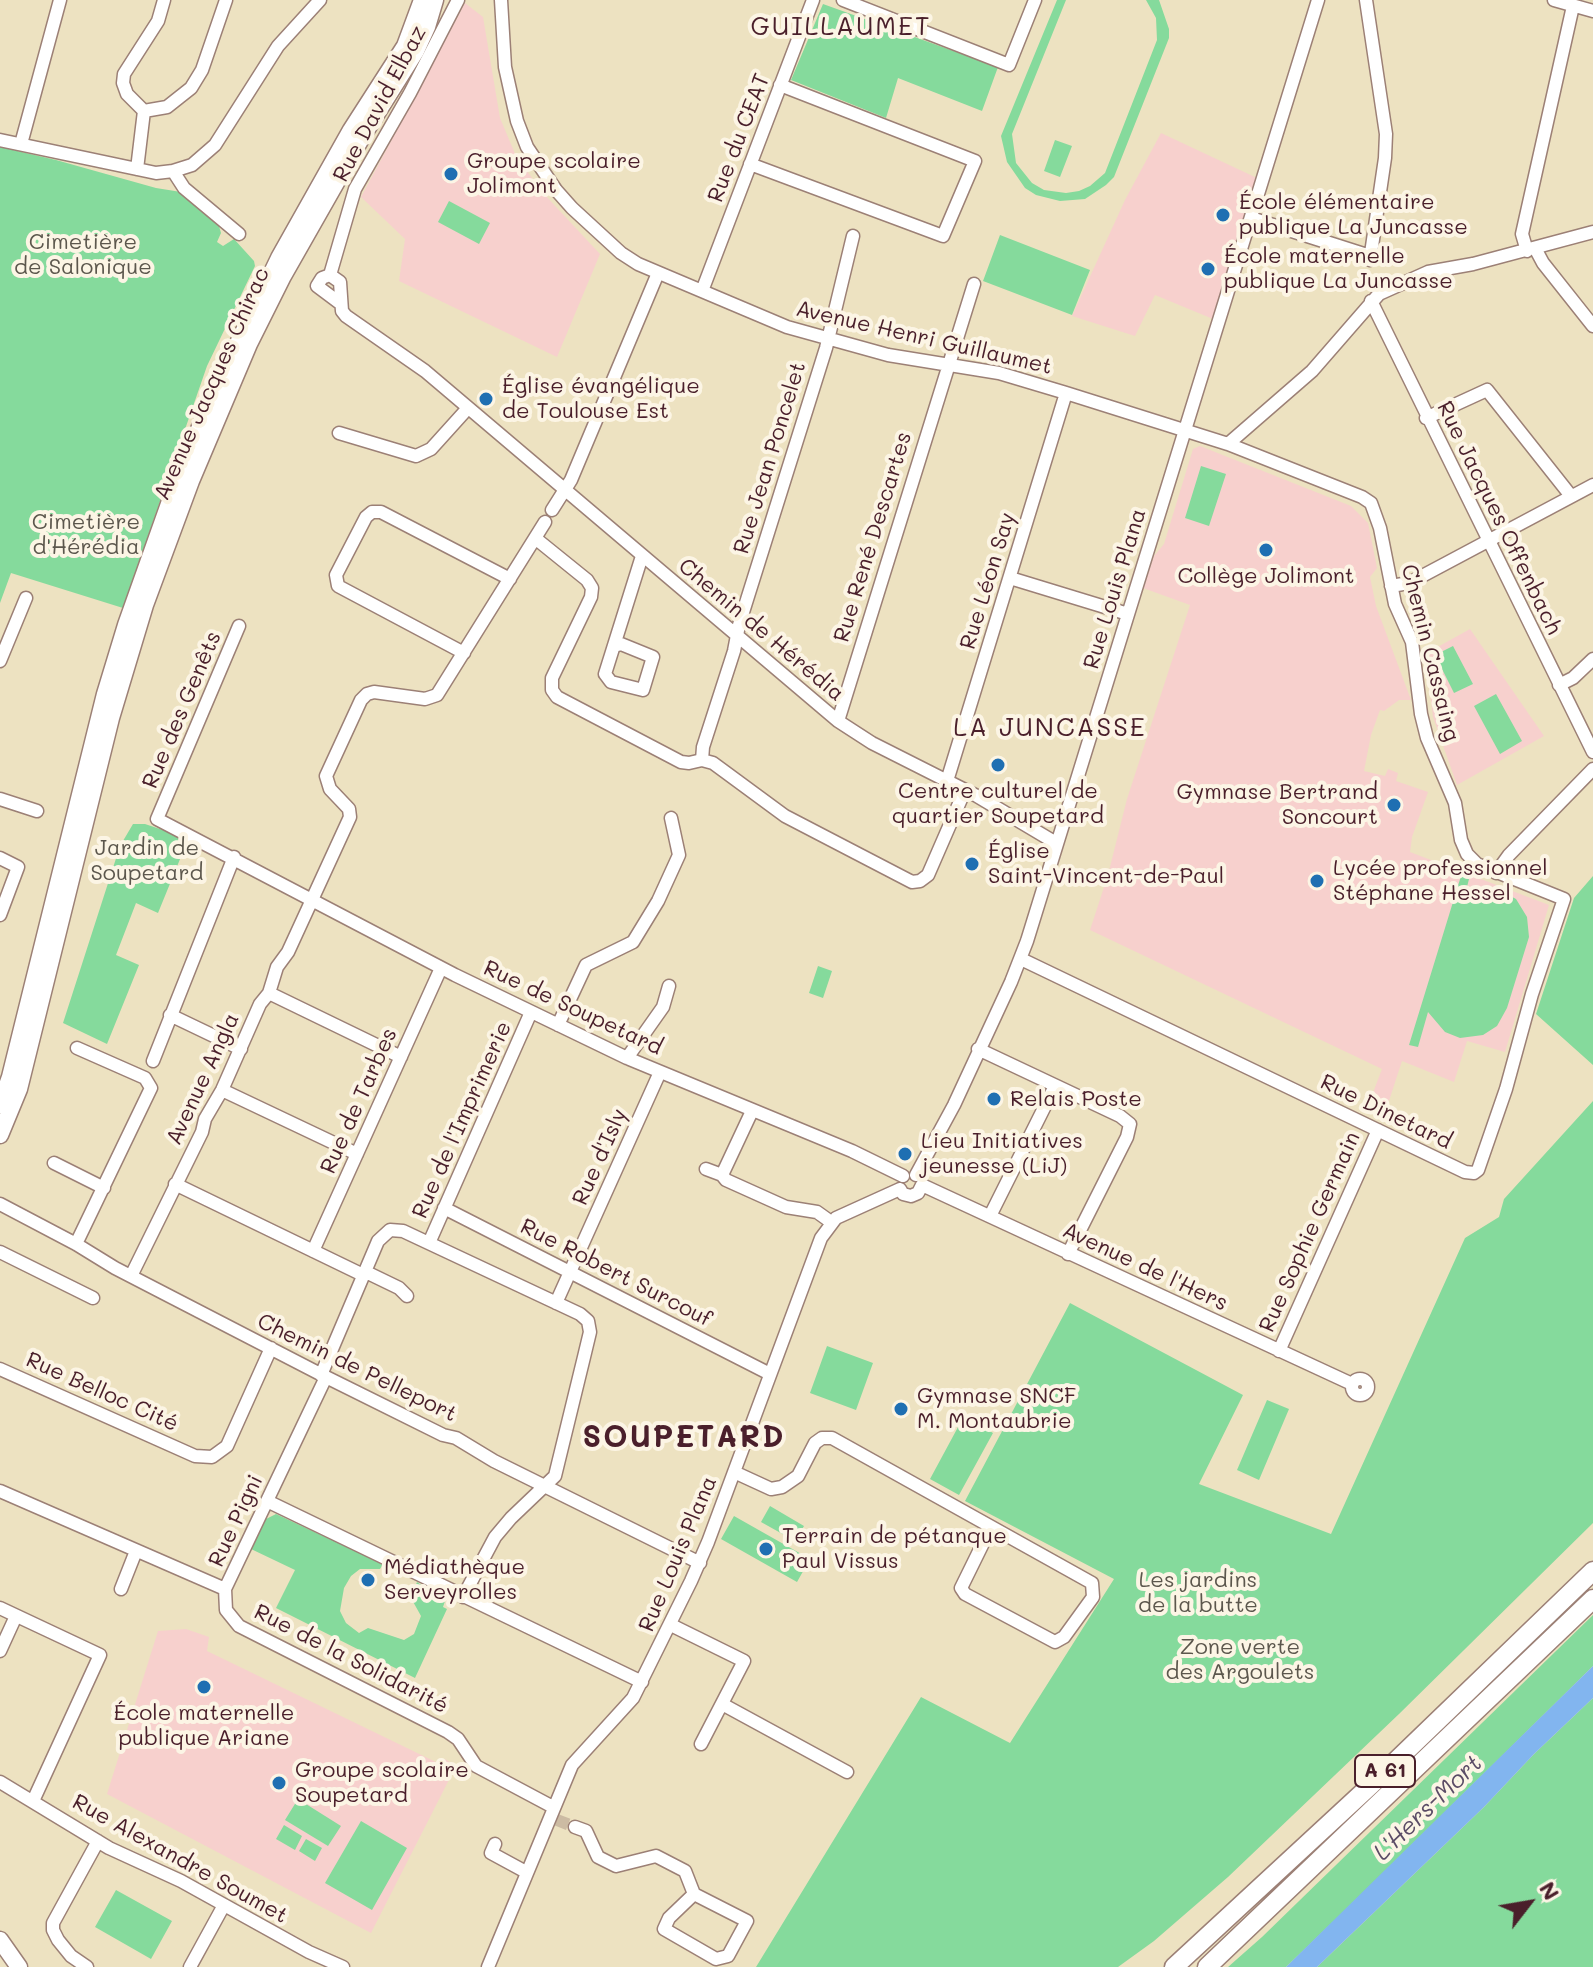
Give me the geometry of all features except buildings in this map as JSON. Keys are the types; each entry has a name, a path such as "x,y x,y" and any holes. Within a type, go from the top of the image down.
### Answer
{"highway":[{"name":"A 61","path":"1174,1967 1349,1805 1593,1571"},
{"name":"A 61","path":"1207,1967 1365,1820 1593,1599"}],"main road":[{"name":"Avenue Jacques Chirac","path":"0,1105 10,1077 105,694 175,487 215,391 279,258 351,130 405,46 422,0"},
{"name":"Avenue Jacques Chirac","path":"0,1135 19,1089 115,704 145,605 191,481 249,344 283,276 362,137 416,51 435,0"},
{"path":"0,1940 19,1967"}],"street":[{"path":"21,144 60,0"},
{"path":"144,111 127,94 124,74 158,21 164,0"},
{"path":"144,111 167,107 191,88 202,70 226,0"},
{"path":"0,140 156,173 192,165 215,145 278,46 320,0"},
{"name":"Rue David Elbaz","path":"330,275 355,189 458,0"},
{"name":"Avenue Henri Guillaumet","path":"501,0 505,67 511,97 517,121 533,158 556,190 621,253 658,273 787,327 888,355 999,373 1184,430"},
{"name":"Rue du CEAT","path":"702,291 813,0"},
{"path":"843,0 1009,65 1035,0"},
{"name":"Rue Louis Plana","path":"910,1181 943,1129 1021,959 1318,0"},
{"path":"1251,218 1370,258 1386,134 1366,0"},
{"path":"1554,0 1593,11"},
{"path":"1573,6 1522,234 1531,250 1593,326"},
{"path":"750,164 943,236 975,161 780,85"},
{"path":"137,169 144,111"},
{"path":"173,171 184,188 239,234"},
{"path":"1228,444 1312,371 1371,301 1394,285 1414,276 1531,250 1593,232"},
{"name":"Rue Jean Poncelet","path":"702,760 703,747 826,348 853,236"},
{"path":"552,510 565,489 658,273"},
{"name":"Chemin de Hérédia","path":"330,275 322,278 317,286 341,304 346,316 404,356 468,408 838,721 872,743 965,790 1056,843"},
{"name":"Rue René Descartes","path":"838,721 974,284"},
{"name":"Rue Jacques Offenbach","path":"1371,301 1593,752"},
{"path":"1426,418 1487,390 1571,496"},
{"name":"Rue Léon Say","path":"947,781 1066,393"},
{"path":"339,433 416,456 431,449 468,408"},
{"name":"Chemin Cassaing","path":"1184,430 1228,444 1371,503 1380,528 1395,604 1412,642 1427,738 1455,803 1461,840 1467,854 1477,864 1496,873 1564,899"},
{"path":"1391,586 1409,583 1593,485"},
{"path":"510,579 381,512 372,512 366,517 336,575 338,586 464,653 510,579 545,522"},
{"path":"535,538 587,580 592,588 591,597 552,678 554,694 681,762 702,760 713,763 785,816 912,882 928,875 965,790"},
{"path":"614,646 621,644 653,657 643,690 611,682 606,678 605,671 642,556"},
{"path":"1010,578 1128,614"},
{"path":"0,661 26,598"},
{"name":"Rue des Genêts","path":"234,857 157,819 239,626"},
{"name":"Avenue Angla","path":"131,1276 202,1132 210,1108 222,1090 260,1004 269,993 277,967 288,952 350,817 347,806 328,784 326,776 361,700 367,694 378,691 425,699 433,697 440,692 464,653"},
{"path":"1559,685 1573,678 1593,659"},
{"path":"1496,873 1509,855 1593,769"},
{"path":"0,799 37,811"},
{"path":"558,1025 586,965 633,942 658,901 679,855 671,818"},
{"path":"153,1061 234,857"},
{"name":"Rue de Soupetard","path":"234,857 441,968 558,1025 627,1058 852,1151 910,1181"},
{"path":"0,858 18,867 0,915"},
{"name":"Rue Dinetard","path":"1021,959 1465,1172 1474,1173 1478,1170 1506,1089 1535,985 1564,899"},
{"name":"Rue de Tarbes","path":"313,1251 441,968"},
{"path":"627,1058 663,1007 669,986"},
{"path":"269,993 401,1057"},
{"name":"Rue de l'Imprimerie","path":"429,1243 531,1012"},
{"path":"170,1015 241,1049"},
{"path":"76,1244 151,1088 145,1078 77,1048"},
{"path":"978,1049 1120,1116 1130,1124 1127,1137 1068,1254"},
{"name":"Rue d'Isly","path":"556,1303 660,1072"},
{"path":"990,1216 1055,1086"},
{"path":"222,1090 357,1154"},
{"path":"722,1175 752,1111"},
{"name":"Rue Sophie Germain","path":"1279,1351 1378,1130"},
{"path":"54,1163 104,1188"},
{"path":"706,1169 786,1207 817,1212 831,1222 910,1181"},
{"name":"Avenue de l'Hers","path":"910,1181 1352,1384"},
{"path":"175,1184 363,1275 368,1273 399,1288 407,1296"},
{"name":"Chemin de Pelleport","path":"0,1204 76,1244 87,1253 324,1376 443,1435 451,1436 700,1563"},
{"name":"Rue Robert Surcouf","path":"444,1208 770,1374"},
{"name":"Rue Louis Plana","path":"488,1967 572,1765 624,1710 642,1682 700,1563 821,1238 831,1222"},
{"name":"Rue Pigni","path":"0,1491 225,1589 324,1376 378,1241 390,1230 403,1231 429,1243"},
{"path":"429,1243 584,1317 590,1326 557,1471 495,1537 463,1597"},
{"path":"0,1252 93,1298"},
{"name":"Rue Belloc Cité","path":"0,1369 187,1452 212,1457 227,1446 271,1348"},
{"path":"734,1472 771,1489 782,1487 798,1476 815,1443 822,1438 832,1438 1092,1583 1093,1597 1064,1637 1055,1642 965,1594 961,1588 991,1527"},
{"path":"267,1501 642,1682"},
{"path":"121,1589 136,1551"},
{"name":"Rue de la Solidarité","path":"225,1589 226,1610 239,1626 448,1732 458,1739 476,1766 553,1815"},
{"path":"0,1608 100,1655 33,1801"},
{"path":"0,1651 16,1616"},
{"path":"671,1625 744,1661 701,1744"},
{"path":"722,1704 847,1772"},
{"name":"Rue Alexandre Soumet","path":"0,1782 98,1841 343,1967"},
{"path":"575,1827 590,1836 598,1857 616,1866 656,1856 685,1871 694,1894 747,1921 728,1956 716,1959 664,1929 669,1918 694,1894"},
{"path":"87,1967 71,1956 58,1940 53,1923 98,1841"},
{"path":"495,1844 491,1853 526,1872"},
{"path":"190,1967 224,1905"}],"shaded area":[{"name":"Groupe scolaire Jolimont","path":"465,3 483,17 500,118 516,156 543,193 600,254 557,357 399,281 405,239 361,197"},
{"path":"1161,133 1257,178 1213,319 1155,295 1135,336 1072,316 1125,200"},
{"path":"1200,446 1351,506 1368,523 1377,568 1370,577 1376,606 1411,700 1399,700 1384,711 1380,710 1364,771 1385,776 1388,769 1398,773 1396,781 1428,792 1410,852 1549,905 1505,1052 1467,1041 1454,1082 1402,1061 1383,1119 1366,1111 1382,1069 1090,930 1127,799 1190,605 1143,588 1154,556 1164,544 1193,449"},
{"path":"1470,629 1544,736 1457,785 1433,717 1425,654"},
{"name":"Groupe scolaire Soupetard","path":"186,1629 209,1637 207,1651 442,1765 445,1759 456,1766 371,1933 107,1794 158,1631"}],"green space":[{"path":"1057,0 1066,0 1012,134 1016,163 1032,183 1044,190 1079,191 1105,173 1157,40 1156,18 1146,0 1159,0 1169,29 1169,38 1114,177 1085,199 1060,201 1036,195 1025,188 1007,162 1001,136"},
{"path":"823,4 998,67 982,111 898,78 886,118 791,80"},
{"path":"1055,140 1072,146 1060,177 1044,171"},
{"path":"0,147 181,192 219,226 221,233 217,242 223,246 234,239 254,261 255,266 207,366 123,608 11,573 0,603"},
{"path":"449,201 490,223 479,244 438,222"},
{"path":"1000,235 1090,270 1072,315 983,281"},
{"path":"1201,466 1226,474 1209,526 1185,518"},
{"path":"1453,646 1473,684 1454,693 1435,655"},
{"path":"1496,694 1522,741 1500,754 1474,706"},
{"name":"Jardin de Soupetard","path":"133,824 145,824 169,832 187,842 158,913 136,903 116,955 139,965 107,1044 63,1023 120,846"},
{"path":"1461,876 1469,879 1465,895 1477,890 1497,889 1516,899 1527,917 1529,937 1507,1008 1497,1026 1483,1035 1460,1038 1445,1032 1428,1012 1418,1047 1409,1045"},
{"path":"1593,876 1593,1065 1536,1014 1574,898"},
{"path":"818,966 832,971 823,998 809,993"},
{"name":"Zone verte des Argoulets","path":"1593,1101 1593,1523 1228,1877 1154,1941 1118,1967 756,1967 921,1697 1010,1743 1114,1579 965,1501 1070,1303 1243,1395 1199,1484 1331,1534 1465,1238 1499,1217 1504,1199"},
{"path":"827,1346 873,1363 856,1410 810,1393"},
{"path":"1267,1400 1289,1409 1259,1480 1237,1470"},
{"path":"964,1416 993,1433 959,1495 930,1479"},
{"name":"Terrain de pétanque Paul Vissus","path":"770,1506 804,1526 795,1541 761,1522"},
{"path":"276,1514 383,1564 380,1569 360,1569 344,1588 340,1611 346,1623 359,1633 368,1628 404,1640 414,1634 421,1616 411,1598 417,1582 445,1601 443,1607 447,1609 415,1678 276,1608 295,1570 251,1549 264,1520"},
{"name":"Terrain de pétanque Paul Vissus","path":"734,1516 810,1559 797,1582 721,1539"},
{"path":"1593,1615 1593,1666 1360,1896 1286,1967 1228,1967 1262,1937"},
{"path":"1593,1698 1593,1967 1317,1967 1484,1807"},
{"path":"298,1799 341,1826 328,1846 285,1820"},
{"path":"361,1821 407,1848 372,1910 325,1883"},
{"path":"284,1825 302,1836 295,1850 276,1839"},
{"path":"306,1839 322,1848 315,1861 299,1851"},
{"path":"116,1890 172,1921 151,1959 95,1927"}],"water":[{"path":"1593,1666 1593,1698 1484,1807 1317,1967 1286,1967"}],"tunnel":[{"path":"557,1820 575,1827"}],"place":[{"name":"Groupe scolaire Jolimont","path":"451,174"},
{"name":"École élémentaire publique La Juncasse","path":"1223,215"},
{"name":"École maternelle publique La Juncasse","path":"1208,269"},
{"name":"Église évangélique de Toulouse Est","path":"486,399"},
{"name":"Collège Jolimont","path":"1266,550"},
{"name":"Centre culturel de quartier Soupetard","path":"998,765"},
{"name":"Gymnase Bertrand Soncourt","path":"1394,805"},
{"name":"Église Saint-Vincent-de-Paul","path":"972,864"},
{"name":"Lycée professionnel Stéphane Hessel","path":"1317,881"},
{"name":"Relais Poste","path":"994,1099"},
{"name":"Lieu Initiatives jeunesse (LiJ)","path":"905,1154"},
{"name":"Gymnase SNCF M. Montaubrie","path":"901,1409"},
{"name":"Terrain de pétanque Paul Vissus","path":"766,1549"},
{"name":"Médiathèque Serveyrolles","path":"368,1580"},
{"name":"École maternelle publique Ariane","path":"204,1687"},
{"name":"Groupe scolaire Soupetard","path":"279,1783"}],"district":[{"name":"GUILLAUMET","path":"841,27"},
{"name":"LA JUNCASSE","path":"1050,728"},
{"name":"SOUPETARD","path":"684,1438"}],"park label":[{"name":"Cimetière de Salonique","path":"83,254"},
{"name":"Cimetière d'Hérédia","path":"86,534"},
{"name":"Les jardins de la butte","path":"1198,1592"}],"water label":[{"name":"L'Hers-Mort","path":"1428,1808"}]}
